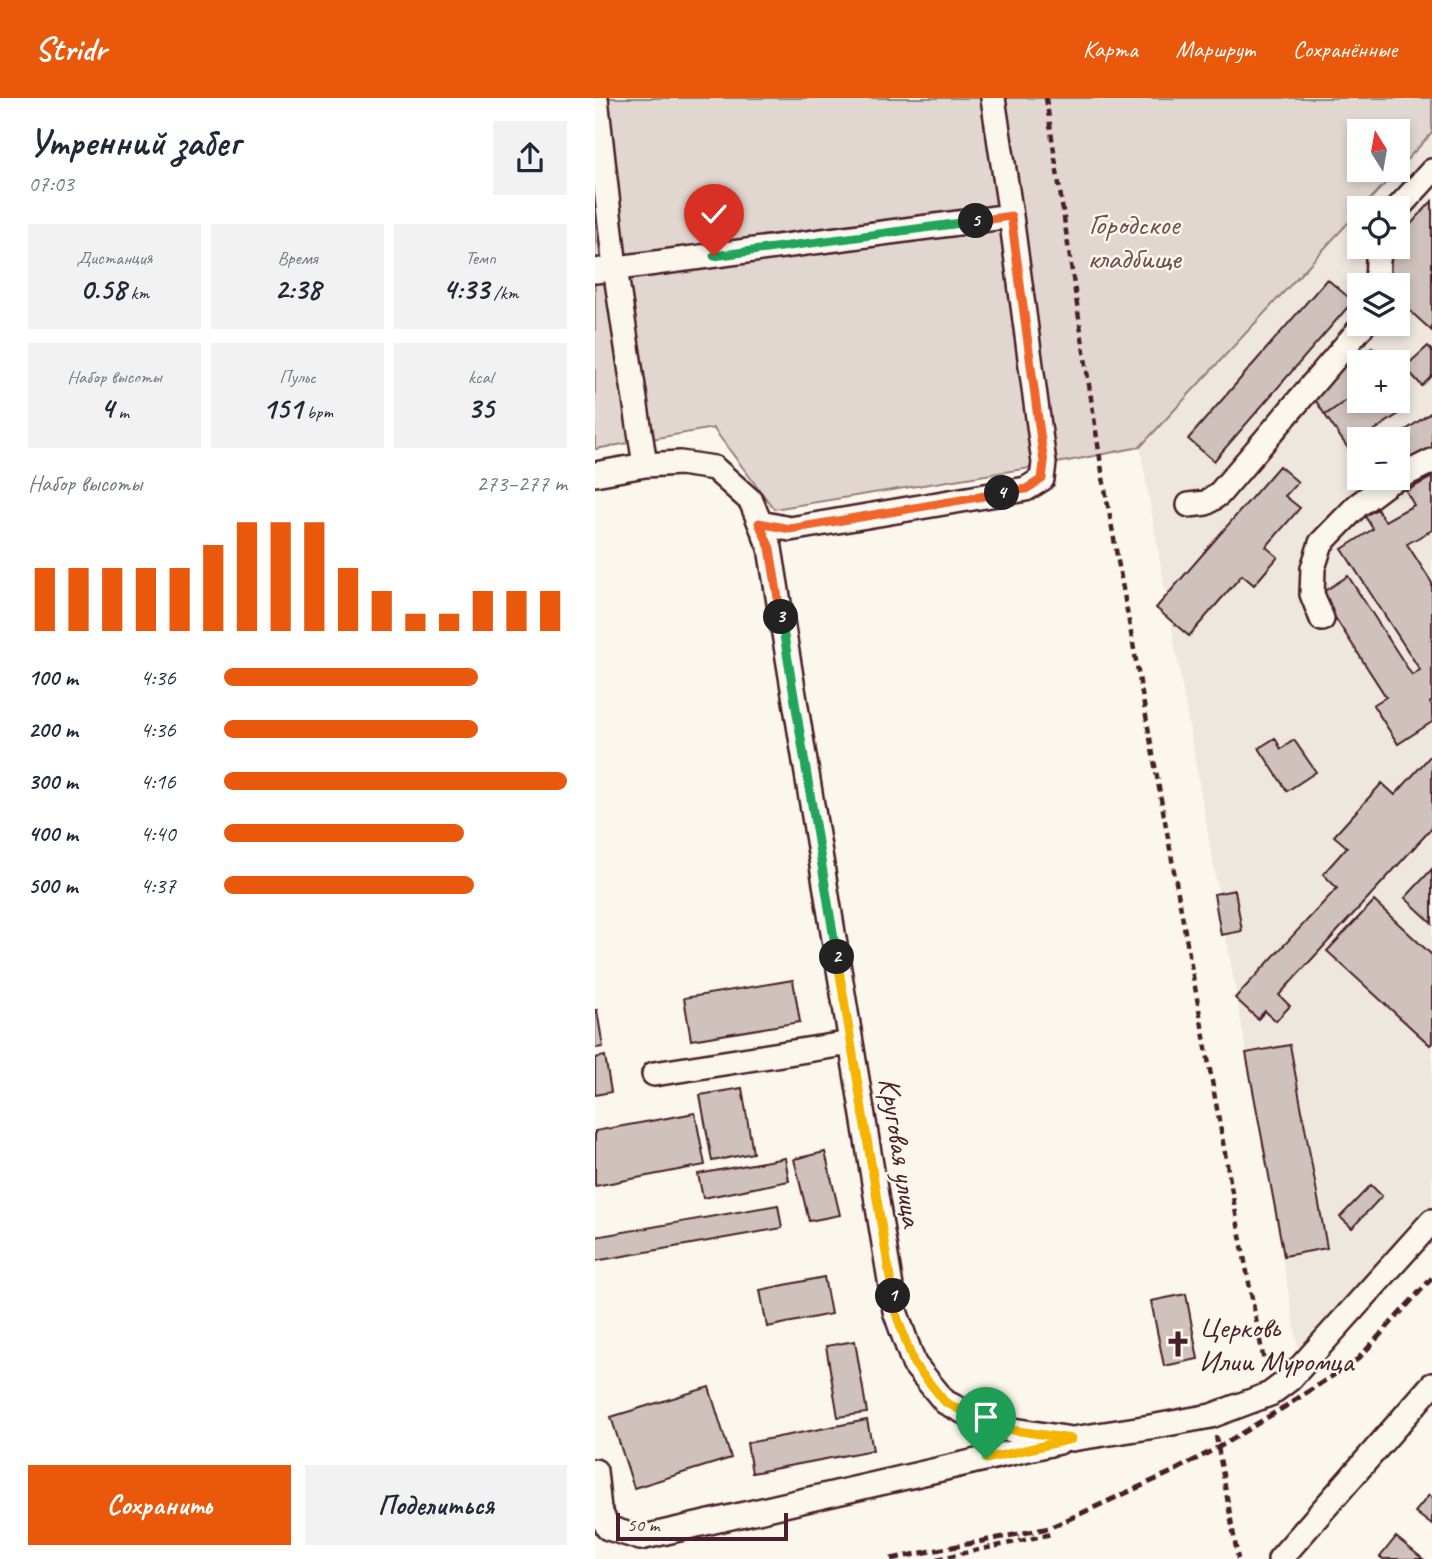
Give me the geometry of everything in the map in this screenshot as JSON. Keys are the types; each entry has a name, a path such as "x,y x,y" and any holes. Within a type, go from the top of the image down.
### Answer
{"street":[{"path":"596,98 605,270 645,465"},
{"path":"759,523 790,529 1026,489 1042,479 1044,463 993,98"},
{"path":"1409,196 1432,171"},
{"path":"605,270 1011,216"},
{"path":"1189,505 1206,503 1219,494 1354,336"},
{"path":"1410,472 1432,461"},
{"name":"Круговая улица","path":"595,474 645,465 680,463 714,468 751,501 770,548 895,1311 914,1364 945,1402 993,1427 1072,1439 1211,1416 1270,1394 1290,1380 1432,1221"},
{"path":"1322,618 1312,594 1313,568 1321,542 1357,506 1378,490"},
{"path":"654,1074 851,1043"},
{"path":"1280,1559 1432,1385"},
{"path":"595,1471 599,1509 608,1528 641,1538 1072,1439"}],"path":[{"path":"1046,98 1103,478 1270,1394"},
{"path":"1211,1416 1219,1447 1238,1559"},
{"path":"937,1559 1052,1534"}],"shaded area":[{"path":"1432,133 1432,1237 1304,1380 1140,447 1347,224 1347,259 1410,259 1410,196 1373,196 1386,182 1411,182 1411,156"}],"green space":[{"name":"Городское кладбище","path":"595,98 1432,98 1432,133 1411,155 1411,119 1347,119 1347,182 1387,182 1373,196 1347,196 1347,224 1140,447 1042,466 774,509 713,428 595,449"}],"building":[{"path":"1432,201 1432,331 1410,311 1410,273 1388,273 1389,259 1410,259 1410,225"},
{"path":"1327,279 1347,296 1347,308 1214,461 1188,439"},
{"path":"1428,346 1432,351 1432,376 1422,386 1410,373 1410,362"},
{"path":"1347,364 1347,400 1325,415 1309,390"},
{"path":"1347,400 1347,413 1397,415 1379,427 1347,427 1347,447 1325,415"},
{"path":"1432,412 1432,451 1411,465 1410,464 1410,427"},
{"path":"1279,466 1298,482 1285,496 1300,508 1266,547 1278,557 1254,585 1242,575 1189,636 1156,608"},
{"path":"1432,477 1432,530 1407,544 1432,583 1432,722 1398,744 1373,705 1386,697 1320,594 1348,576 1412,675 1420,670 1342,549 1373,529 1365,516 1377,509 1385,521 1414,505 1406,491"},
{"path":"1275,738 1281,749 1294,740 1316,772 1287,791 1259,748"},
{"path":"1432,754 1432,828 1279,995 1290,1006 1276,1021 1265,1011 1258,1019 1235,998 1337,888 1323,874 1347,847 1334,836 1382,783 1395,795"},
{"path":"1432,869 1432,923 1405,898"},
{"path":"1235,890 1242,931 1221,935 1214,894"},
{"path":"1374,901 1432,955 1430,1045 1327,951"},
{"path":"793,980 800,1022 691,1040 684,998"},
{"path":"595,1010 603,1047 595,1048"},
{"path":"1290,1045 1327,1248 1284,1256 1246,1053"},
{"path":"605,1056 611,1092 595,1095 595,1058"},
{"path":"742,1088 753,1153 712,1161 700,1095"},
{"path":"695,1113 705,1165 595,1186 595,1131"},
{"path":"825,1152 840,1215 809,1221 794,1159"},
{"path":"785,1158 789,1181 703,1198 698,1174"},
{"path":"1371,1185 1382,1196 1352,1228 1340,1217"},
{"path":"778,1205 782,1228 595,1261 595,1237"},
{"path":"824,1277 831,1314 767,1327 760,1290"},
{"name":"Церковь Илии Муромца","path":"1186,1294 1198,1359 1164,1366 1151,1301"},
{"path":"855,1341 867,1413 838,1417 826,1346"},
{"path":"709,1387 731,1458 634,1488 611,1417"},
{"path":"867,1420 873,1450 752,1473 747,1443"},
{"path":"1429,1495 1432,1498 1432,1525 1415,1512"},
{"path":"1396,1537 1423,1559 1380,1557"}],"railway":[{"path":"891,1559 1049,1528 1172,1472 1219,1447 1358,1359 1432,1278"}],"place":[{"name":"Церковь Илии Муромца","path":"1178,1344"}],"route":[{"path":"714,256 1011,216 1044,463 1042,479 1026,489 790,529 759,523 770,548 895,1311 914,1364 945,1402 993,1427 1072,1439 986,1459"}]}
